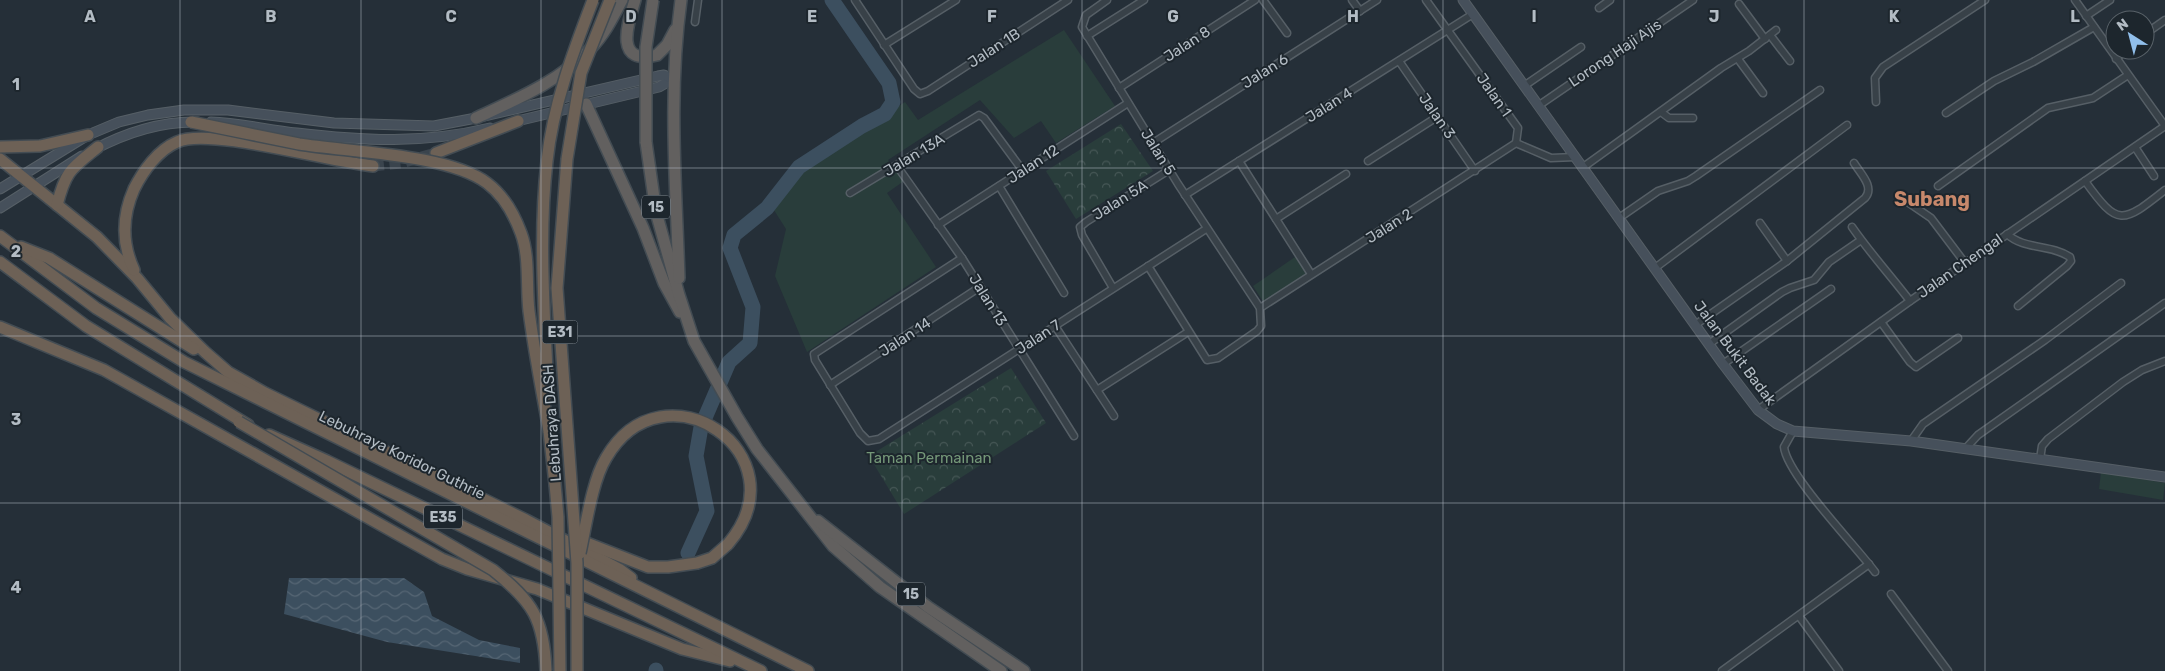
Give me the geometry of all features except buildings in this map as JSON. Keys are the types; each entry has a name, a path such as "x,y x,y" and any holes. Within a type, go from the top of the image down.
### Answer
{"highway":[{"name":"Lebuhraya DASH","path":"560,671 558,517 549,431 542,252 547,160 564,76 592,0"},
{"name":"Lebuhraya DASH","path":"577,671 577,563 557,288 567,159 581,73 610,0"},
{"path":"476,118 528,94 572,67 592,48 622,0"},
{"path":"635,0 626,30 626,39 628,48 637,56 657,55 674,34 678,21"},
{"name":"15","path":"653,0 646,47 646,142 656,212 679,295 700,350 757,449 833,546 880,587 1001,671"},
{"path":"679,295 672,151 673,79 681,0"},
{"path":"586,104 643,228 664,283 677,310 688,321"},
{"path":"436,153 518,121"},
{"path":"192,122 300,144 437,164 466,172 487,183 502,199 522,235 526,257 529,310 549,431"},
{"path":"0,148 40,146 88,135"},
{"path":"137,278 129,260 125,244 124,222 128,202 148,166 177,142 190,138 222,138 373,166"},
{"path":"56,205 64,178 70,170 98,147"},
{"path":"0,159 97,237 137,278 170,318 228,372"},
{"path":"2,238 49,258 174,335 228,372 265,393 526,520 619,569 655,595"},
{"name":"Lebuhraya Koridor Guthrie","path":"2,238 96,308 184,362 808,671"},
{"name":"E35","path":"0,262 86,326 239,422 327,461 757,669"},
{"path":"0,327 104,370 442,559 467,569 537,589 682,649 757,669"},
{"path":"526,520 648,567 668,567 697,563 712,558 738,532 746,516 750,482 736,446 723,433 688,416 669,416 649,421 633,428 616,444 605,459 595,490 577,563"},
{"path":"239,422 493,570 526,600 538,621 545,642 546,671"},
{"name":"15","path":"803,509 928,607 1024,671"}],"main road":[{"name":"Jalan Bukit Badak","path":"1465,3 1723,364 1758,410 1777,424 1793,431 1966,448 2165,477"},
{"path":"3,187 88,135 119,122 184,110 228,110 334,123 377,126 434,126 658,76 673,79"},
{"path":"0,208 80,156 120,136 140,130 192,122 233,122 296,133 385,141 432,139 518,121 659,87 673,79"}],"street":[{"path":"695,22 698,0"},
{"path":"855,0 884,45 956,0"},
{"name":"Jalan 1B","path":"884,45 914,89 920,94 928,91 1068,0"},
{"path":"1107,0 1090,11 1083,19 1082,27 1087,36 1144,0"},
{"name":"Jalan 8","path":"1119,88 1254,0"},
{"path":"1264,0 1287,33"},
{"path":"1352,0 1360,11"},
{"name":"Jalan 6","path":"1152,143 1378,0"},
{"name":"Jalan 1","path":"1426,0 1518,128 1516,143"},
{"path":"1465,3 1474,0"},
{"path":"1599,8 1610,0"},
{"name":"Lorong Haji Ajis","path":"1538,106 1693,0"},
{"path":"1876,102 1875,78 1883,67 1985,0"},
{"path":"2075,0 2105,43"},
{"path":"2086,16 2110,0"},
{"path":"1739,4 1790,61"},
{"name":"Jalan 4","path":"1185,195 1473,14"},
{"path":"1946,113 1994,81 2034,62 2094,27"},
{"path":"1582,168 1721,68 1738,59 1776,30"},
{"name":"Jalan 5","path":"1087,36 1206,229 1260,308"},
{"path":"1524,86 1581,47"},
{"path":"1738,59 1763,93"},
{"path":"2117,60 2165,126"},
{"name":"Jalan 3","path":"1399,61 1475,172"},
{"path":"1938,186 2048,108 2093,98 2128,74"},
{"path":"1619,218 1658,191 1688,181 1696,176 1820,90"},
{"name":"Jalan 12","path":"938,225 1128,103"},
{"path":"1661,112 1669,118 1693,118"},
{"name":"Jalan 13A","path":"850,193 898,166 977,116 983,116 1023,171"},
{"path":"1368,161 1437,117"},
{"path":"1655,268 1848,125"},
{"name":"Jalan Chengal","path":"1758,410 1910,301 2165,126"},
{"path":"1516,143 1551,158 1574,157"},
{"name":"Jalan 2","path":"1260,308 1475,172 1516,143"},
{"path":"2135,147 2154,176"},
{"path":"1239,161 1311,274"},
{"path":"1695,325 1786,261 1869,194 1870,188 1854,163"},
{"name":"Jalan 13","path":"898,166 962,258 1074,436"},
{"name":"Jalan 5A","path":"1113,288 1082,235 1080,228 1086,222 1169,170"},
{"path":"1276,219 1346,174"},
{"path":"2086,180 2102,204 2114,215 2123,218 2133,214 2165,190"},
{"path":"998,186 1064,293"},
{"path":"1909,203 1930,218 1965,263"},
{"path":"1760,223 1786,261"},
{"path":"1852,227 1871,255 1879,261 1910,301"},
{"name":"Jalan 7","path":"830,385 860,433 868,441 878,439 1206,229"},
{"path":"2007,234 2020,242 2067,255 2071,261 2018,306"},
{"path":"1709,344 1782,292 1814,280 1830,262 1860,240"},
{"path":"830,385 815,360 814,354 816,352 962,258"},
{"path":"1148,266 1206,360 1214,360 1257,331 1262,323 1260,308"},
{"path":"1910,442 1922,424 2045,340 2121,283"},
{"name":"Jalan 14","path":"830,385 980,287"},
{"path":"1723,364 1831,289"},
{"path":"1966,448 1978,435 2165,303"},
{"path":"1882,322 1910,362 1916,367 1958,338"},
{"path":"1055,326 1114,416"},
{"path":"1097,390 1188,332"},
{"path":"2040,459 2042,446 2048,439 2124,382 2142,370 2165,361"},
{"path":"1793,431 1784,446 1788,460 1819,504 1875,572"},
{"path":"1727,670 1869,564"},
{"path":"1891,594 1948,671"},
{"path":"1799,616 1839,671"}],"green space":[{"path":"1064,30 1115,106 1056,143 1041,121 1014,138 980,100 888,160 904,181 887,193 936,267 807,352 775,276 786,229 772,207 804,169 905,102 918,120"},
{"path":"1121,124 1153,171 1076,219 1046,171"},
{"path":"1295,257 1307,274 1264,303 1253,286"},
{"name":"Taman Permainan","path":"1011,368 1046,423 904,514 869,456"},
{"path":"2101,472 2165,483 2163,500 2099,489"}],"water":[{"path":"289,578 404,578 424,592 432,616 479,640 520,648 520,663 387,642 284,614"}],"waterway":[{"path":"688,553 707,511 696,456 701,427 729,362 750,343 753,307 730,248 734,235 767,208 799,167 862,126 885,114 893,102 889,83 832,0"}],"tunnel":[{"path":"373,166 401,163 436,153"}],"district":[{"name":"Subang","path":"1932,199"}]}
